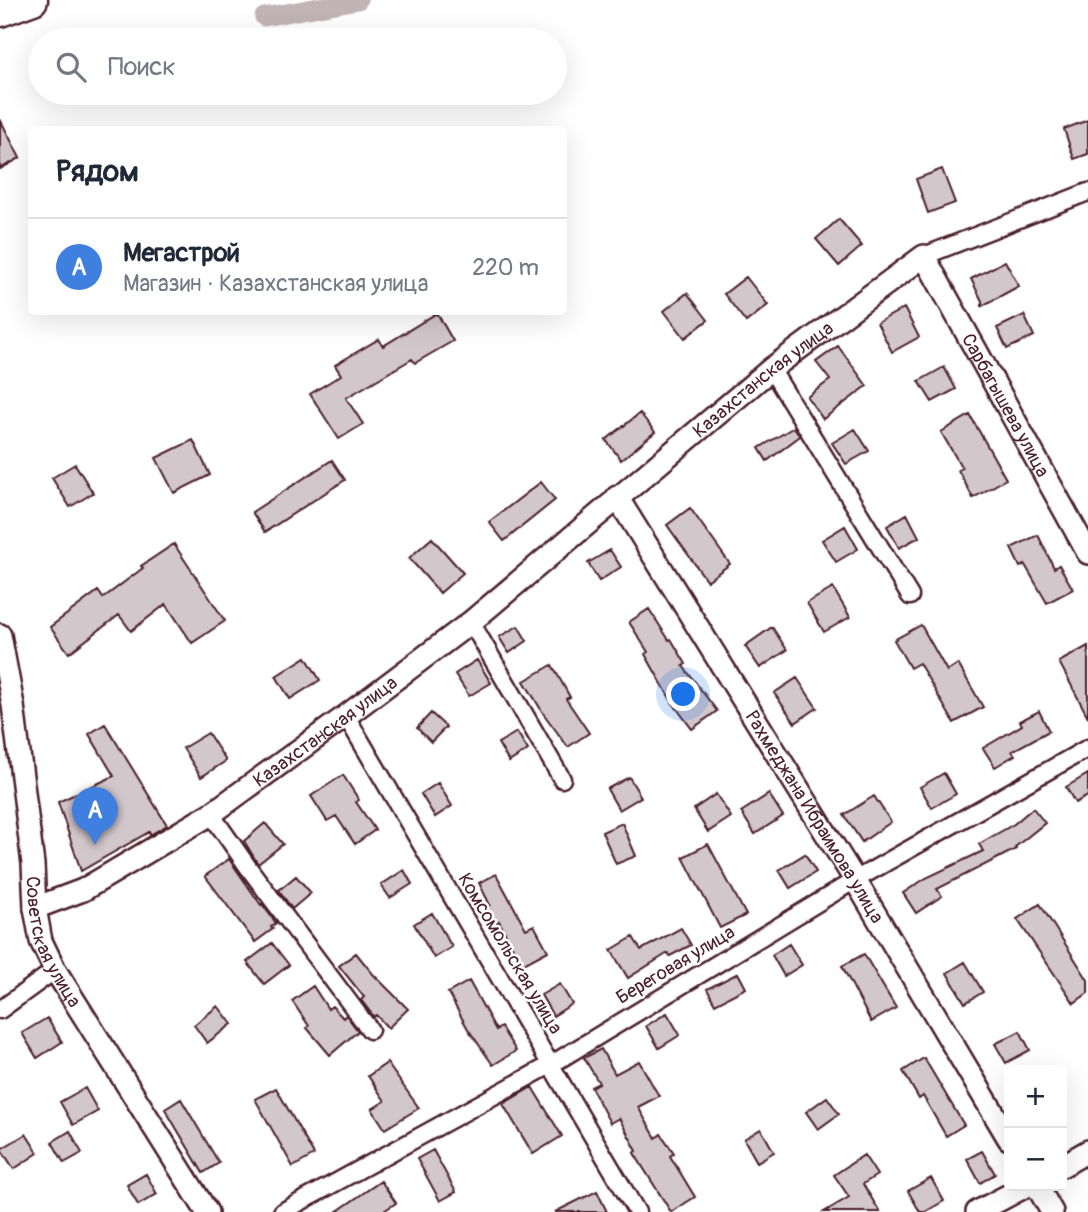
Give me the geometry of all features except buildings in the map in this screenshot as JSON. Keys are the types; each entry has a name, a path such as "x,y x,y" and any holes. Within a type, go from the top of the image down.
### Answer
{"highway":[{"path":"0,12 33,0"}],"street":[{"name":"Казахстанская улица","path":"34,908 83,890 211,814 346,716 471,622 771,369 924,256 1088,192"},
{"name":"Сарбагышева улица","path":"924,256 1088,553"},
{"path":"771,369 910,596"},
{"name":"Рахмеджана Ибраимова улица","path":"617,497 855,880 1004,1131"},
{"path":"471,622 562,779"},
{"name":"Советская улица","path":"0,635 13,705 32,850 34,908 41,941 55,970 207,1212"},
{"name":"Комсомольская улица","path":"346,716 637,1212"},
{"name":"Береговая улица","path":"282,1212 552,1064 855,880 1088,748"},
{"path":"211,814 370,1030"},
{"path":"0,1010 55,970"},
{"path":"1067,1163 1088,1151"},
{"path":"977,1212 1017,1191"},
{"path":"1040,1191 1052,1212"}],"waterway":[{"path":"264,17 358,0"}],"place":[{"name":"Мегастрой","path":"95,845"}]}
